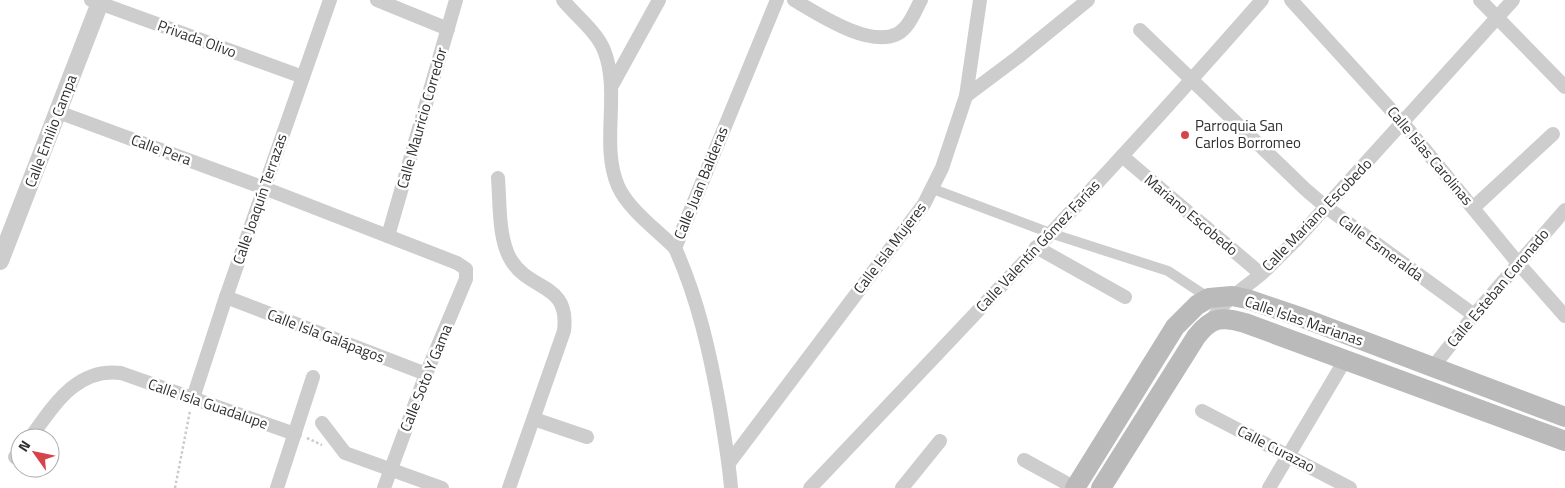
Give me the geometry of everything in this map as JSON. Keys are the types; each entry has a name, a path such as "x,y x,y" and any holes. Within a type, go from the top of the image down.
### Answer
{"main road":[{"name":"Calle Islas Marianas","path":"1209,298 1232,296 1247,299 1303,318 1565,417"},
{"path":"1075,488 1176,327 1197,305 1209,298"},
{"name":"Calle Islas Marianas","path":"1210,323 1224,318 1234,319 1345,360 1562,434"},
{"name":"Calle Mariano Escobedo","path":"1101,488 1196,337 1210,323"}],"street":[{"name":"Calle Joaquín Terrazas","path":"192,398 330,0"},
{"path":"377,0 448,29"},
{"name":"Calle Mauricio Corredor","path":"388,236 456,0"},
{"path":"563,0 595,36 603,48 609,67 613,173 619,188 628,202 675,248"},
{"path":"611,88 659,0"},
{"name":"Calle Juan Balderas","path":"731,488 729,463 703,325 686,273 675,248 777,0"},
{"path":"794,0 841,27 880,38 897,34 908,24 921,0"},
{"name":"Calle Isla Mujeres","path":"729,463 924,204 933,189 966,96 980,0"},
{"path":"966,96 1018,58 1088,0"},
{"name":"Calle Valentín Gómez Farías","path":"810,488 1122,156 1262,0"},
{"name":"Calle Islas Carolinas","path":"1290,0 1403,123 1518,263 1565,316"},
{"path":"1480,0 1565,86"},
{"name":"Calle Mariano Escobedo","path":"1210,323 1219,308 1261,274 1296,240 1513,0"},
{"name":"Privada Olivo","path":"97,1 303,77"},
{"name":"Calle Emilio Campa","path":"0,262 58,112 97,1"},
{"name":"Calle Esmeralda","path":"1140,30 1326,208 1474,315"},
{"name":"Calle Pera","path":"58,112 264,188 461,264 466,269"},
{"path":"1473,208 1553,134"},
{"name":"Mariano Escobedo","path":"1122,156 1261,274"},
{"path":"498,178 505,249 512,262 522,273 552,292 559,300 566,318 564,331 510,488"},
{"path":"933,189 1050,233 1168,271 1209,298"},
{"name":"Calle Esteban Coronado","path":"1433,368 1474,315 1565,210"},
{"path":"1036,247 1124,297"},
{"name":"Calle Soto Y Gama","path":"384,488 426,374 466,279 466,269"},
{"name":"Calle Isla Galápagos","path":"226,297 426,374"},
{"path":"1269,488 1345,360"},
{"name":"Calle Isla Guadalupe","path":"38,428 64,393 92,375 110,372 121,373 295,434"},
{"path":"277,488 314,377"},
{"name":"Calle Curazao","path":"1202,411 1350,488"},
{"path":"534,419 587,437"},
{"path":"322,423 345,453 390,471 442,488"},
{"path":"902,488 940,441"},
{"path":"1024,460 1075,488"}],"path":[{"path":"175,488 192,398"}],"place":[{"name":"Parroquia San Carlos Borromeo","path":"1185,135"}]}
